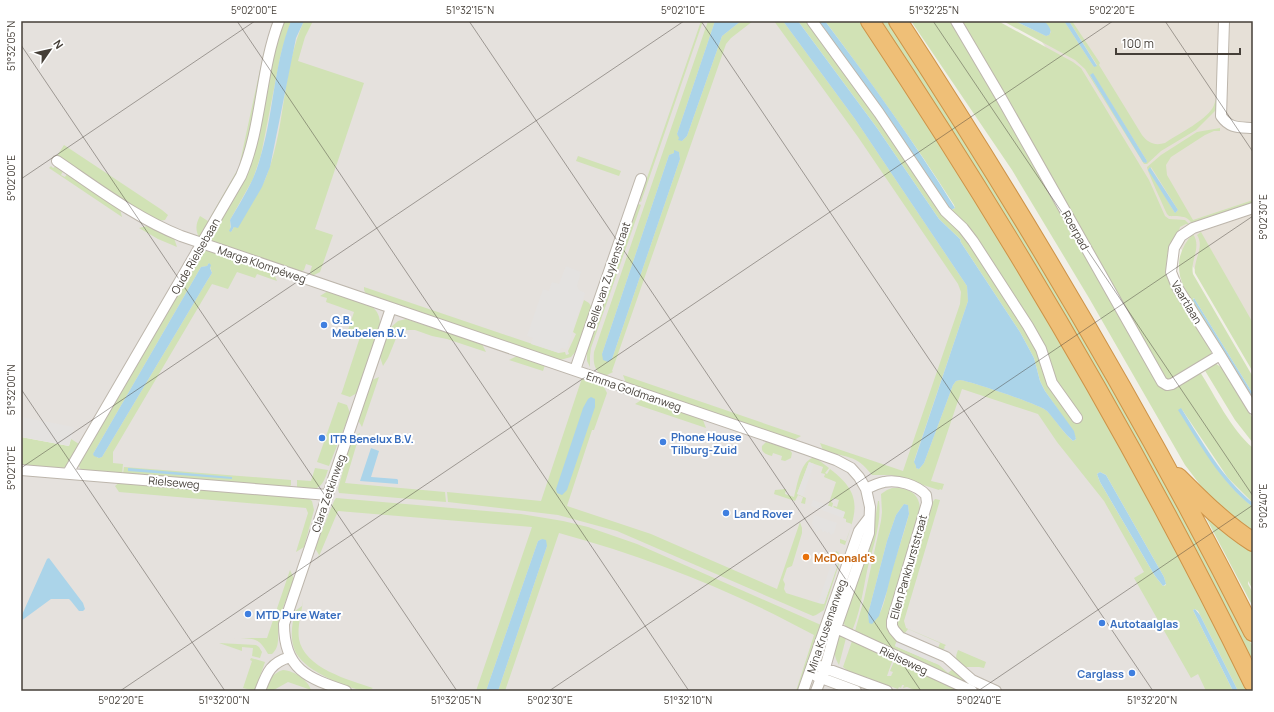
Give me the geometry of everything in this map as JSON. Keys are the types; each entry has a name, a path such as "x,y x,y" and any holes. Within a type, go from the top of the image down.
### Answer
{"highway":[{"path":"870,21 914,87 1026,265 1130,448 1183,546 1253,683"},
{"path":"898,21 1040,246 1164,463 1217,561 1253,632"},
{"path":"1164,463 1214,512 1235,530 1253,542"}],"street":[{"name":"Oude Rielsebaan","path":"68,473 241,176 249,157 269,54 279,21"},
{"path":"812,21 879,112 945,211 973,240 1028,326 1041,349 1052,383 1077,418"},
{"name":"Roerpad","path":"956,21 1162,382 1167,385 1172,384 1220,355"},
{"path":"1224,21 1221,116 1225,122 1232,126 1253,128"},
{"name":"Marga Klompéweg","path":"57,161 127,208 157,226 391,308"},
{"name":"Belle van Zuylenstraat","path":"575,370 641,179"},
{"name":"Vaartlaan","path":"1253,208 1193,228 1181,236 1174,248 1171,272 1177,287 1253,409"},
{"name":"Emma Goldmanweg","path":"391,308 836,460 856,473 866,489"},
{"name":"Clara Zetkinweg","path":"290,657 284,638 284,624 391,308"},
{"name":"Rielseweg","path":"21,470 328,495"},
{"name":"Ellen Pankhurststraat","path":"866,489 884,482 892,481 917,488 926,495 927,503 892,621 894,630 900,637 946,657 972,680 996,691"},
{"name":"Mina Krusemanweg","path":"816,691 825,668 836,628 869,533 870,506 866,489"},
{"name":"Mina Krusemanweg","path":"803,691 859,531 869,518"},
{"name":"Rielseweg","path":"836,628 972,691"},
{"path":"260,691 271,667 290,657 310,678 346,691"},
{"path":"814,663 887,691"},
{"path":"810,674 856,691"}],"shaded area":[{"path":"21,21 788,21 993,309 1219,691 21,691 21,474 63,478 73,428 21,418"},
{"path":"1028,21 1253,21 1253,356"},
{"path":"566,266 581,272 577,286 579,290 585,293 567,349 561,348 559,353 531,344 533,338 527,336 543,289 549,291 552,282 559,284"},
{"path":"21,417 74,427 69,446 21,437"},
{"path":"809,462 814,464 803,496 797,494"},
{"path":"813,500 845,512 843,518 811,506"},
{"path":"814,515 837,523 834,533 831,535 829,532 823,532 821,529 816,532 812,523"},
{"path":"834,556 840,558 824,604 818,603"},
{"path":"897,640 937,658 935,663 895,646"}],"green space":[{"path":"273,21 276,21 245,161 206,230 199,237 196,226 200,216 208,221 239,167 264,51"},
{"path":"281,21 291,21 281,53 261,155 253,179 230,220 231,232 256,196 265,180 274,154 288,77 297,39 304,21 313,21 305,37 298,61 364,83 315,229 333,235 320,272 312,276 310,272 312,266 306,264 304,270 300,272 211,241 213,230 242,180"},
{"path":"701,21 703,21 641,202 639,201"},
{"path":"708,21 715,21 677,134 682,141 687,136 722,36 741,21 753,21 731,38 726,44 612,371 613,372 605,376 596,370 594,363 594,352","holes":["674,151 679,152 680,159 612,359 608,362 602,354 669,155 674,153"]},
{"path":"774,21 783,21 855,119 967,286 968,301 914,461 916,468 919,469 924,463 953,385 956,381 960,380 977,384 1042,408 1047,411 1073,441 1076,439 1073,431 1045,391 1040,381 1034,358 1020,332 960,241 961,240 939,219 877,128 798,21 809,21 883,122 943,212 971,240 1026,327 1040,353 1051,385 1076,420 1079,418 1052,378 1046,357 1030,324 974,238 947,210 879,108 814,21 818,21 889,118 951,210 955,208 954,205 923,158 825,21 861,21 966,184 1017,266 1066,350 1161,519 1205,604 1247,691 1238,691 1198,611 1195,609 1193,610 1233,691 1206,691 1198,674 1191,678 1134,578 1144,572 1104,501 1057,442 1038,414 962,389 931,481 944,484 942,490 891,475 872,475 861,463 823,450 820,443 903,471 960,304 961,292 958,284 858,137","holes":["1100,472 1106,475 1164,577 1166,585 1163,586 1155,576 1100,482 1097,474"]},
{"path":"877,21 889,21 1007,206 1127,412 1253,647 1253,658 1250,658 1251,660 1253,659 1253,669"},
{"path":"911,21 953,21 1161,385 1200,372 1230,422 1253,448 1253,503 1228,478 1181,408 1212,462 1230,485 1253,507 1253,535 1211,499 1185,465 1089,298 1012,170"},
{"path":"959,21 998,21 1073,62 1081,68 1149,180 1165,216 1169,219 1185,220 1190,225 1186,224 1180,227 1172,241 1168,252 1167,267 1211,349 1211,355 1175,380 1167,381"},
{"path":"1003,21 1015,21 1046,36 1051,32 1044,21 1064,21 1094,67 1097,65 1069,21 1072,21 1100,63 1099,65 1142,135 1152,143 1165,143 1206,116 1214,105 1217,96 1217,67 1220,67 1216,110 1196,130 1161,151 1147,164 1144,164 1085,69 1075,60","holes":["1093,74 1147,161 1145,163 1090,75"]},
{"path":"1220,128 1220,131 1214,131 1205,135 1171,157 1166,165 1167,175 1193,220 1253,200 1253,203 1192,224 1185,217 1169,216 1167,214 1147,167 1161,155 1197,132","holes":["1151,167 1178,210 1175,213 1149,170"]},
{"path":"64,145 162,210 168,215 165,220 159,221 132,206 57,156"},
{"path":"578,156 621,171 619,176 576,161"},
{"path":"51,166 53,168 56,166 63,171 61,175 65,177 67,174 120,209 122,217 49,168"},
{"path":"637,205 641,205 591,348 590,367 587,361 587,351"},
{"path":"147,226 174,238 177,247 158,239 139,228"},
{"path":"1202,231 1201,232 1253,323 1253,372 1195,273 1200,244 1197,235"},
{"path":"1193,234 1196,249 1193,274 1253,377 1253,394 1194,298 1193,299 1253,398 1253,403 1181,280 1179,266 1181,253 1184,246"},
{"path":"206,250 273,272 277,281 257,274 255,278 237,272 228,289 212,284 113,452 113,463 123,464 122,474 81,470 78,464 199,256","holes":["209,263 212,273 102,457 98,458 93,454 201,267 207,266"]},
{"path":"364,287 559,353 565,352 566,355 569,354 568,351 576,334 573,332 584,300 589,303 592,308 577,350 571,357 560,360 366,294"},
{"path":"328,291 371,306 377,312 380,319 380,325 357,393 350,397 341,394 361,334 348,330 354,312 326,302 327,298 320,296"},
{"path":"406,319 482,344 486,352 415,330 407,330 397,336 383,366 380,357 389,329 398,321"},
{"path":"517,356 545,365 543,371 509,360"},
{"path":"1215,363 1222,368 1253,419 1253,443 1235,420 1204,369"},
{"path":"623,375 801,436 794,440 626,383"},
{"path":"379,377 362,427 358,420 372,380"},
{"path":"582,378 603,385 607,393 594,430 592,430 567,506 651,534 777,589 800,522 802,533 792,566 787,568 783,580 785,584 784,589 786,593 824,604 840,558 834,556 836,551 838,552 841,558 824,610 813,616 617,531 558,515 448,502 447,492 541,501"},
{"path":"643,399 703,420 706,428 635,404"},
{"path":"338,402 347,405 350,413 329,466 317,462"},
{"path":"360,433 345,483 445,492 446,502 339,493 338,489 352,437"},
{"path":"21,437 69,446 71,439 79,444 68,466 63,468 21,466"},
{"path":"766,442 789,449 792,453 791,458 785,461 781,460 782,456 773,453 772,456 764,453 762,446"},
{"path":"812,458 816,458 829,468 825,473 827,474 830,469 848,486 854,503 852,524 846,522 846,519 843,518 845,512 833,507 837,507 839,500 833,498 831,502 833,503 832,507 828,506 836,482 824,477 825,474 821,473 823,467 809,462 797,494 806,498 805,504 801,503 803,497 798,495 795,501 774,494 775,490 786,489 785,494 794,497 802,470"},
{"path":"124,467 291,480 291,485 288,488 123,474"},
{"path":"315,468 328,470 321,485 314,489 298,489 297,480 311,481"},
{"path":"121,481 306,497 312,501 314,510 304,547 296,552 308,513 306,508 119,492 115,486"},
{"path":"898,488 912,492 918,499 920,510 888,629 892,636 897,640 895,646 939,665 948,673 953,669 986,691 980,691 938,672 855,631 864,599 881,521 881,494 887,490","holes":["904,504 908,505 909,514 891,573 883,606 877,618 873,622 869,620 868,614 887,541 896,515"]},
{"path":"1194,495 1253,544 1253,590 1248,581 1248,584 1253,593 1253,607"},
{"path":"336,498 521,514 588,527 637,544 821,625 800,691 796,691 814,635 752,604 690,576 626,553 559,533 505,691 498,691 547,546 542,539 538,541 486,691 476,691 532,527 338,511 317,561 319,555 315,548"},
{"path":"935,499 940,500 904,621 906,628 946,645 942,650 938,648 940,643 908,629 905,633 903,633 897,626 896,621 932,503"},
{"path":"878,501 880,509 878,527 859,609 852,631 843,621 844,615 874,526"},
{"path":"850,529 845,545 840,543 840,539 846,541"},
{"path":"290,570 294,579 281,613 278,628 278,644 275,651 272,654 268,654 258,641 246,638 267,638"},
{"path":"302,606 299,624 299,639 309,658 318,665 340,677 373,688 359,690 341,684 314,671 307,665 296,653 292,642 292,627 295,611"},
{"path":"837,634 846,638 839,665 835,657"},
{"path":"852,641 893,659 887,676 891,676 893,672 890,671 895,659 964,691 917,691 907,687 903,688 904,685 898,689 848,671 843,667"},
{"path":"219,643 256,645 262,652 260,658 252,656 253,648 242,647 242,651"},
{"path":"958,650 986,662 984,668 963,667 956,658"},
{"path":"251,658 265,662 255,691 243,688 252,661 250,660"},
{"path":"283,670 292,672 300,677 307,683 311,690 288,682 272,691 265,691 274,675"}],"water":[{"path":"291,21 304,21 296,38 270,167 262,187 238,228 234,227 231,232 229,231 231,227 230,220 250,185 264,145 277,73 285,38"},
{"path":"715,21 741,21 722,36 687,136 682,141 678,140 679,138 677,134"},
{"path":"783,21 798,21 877,128 939,219 961,240 960,241 1020,332 1034,358 1040,381 1045,391 1074,431 1076,439 1073,441 1047,411 1042,408 977,384 960,380 956,381 953,385 924,463 919,469 916,468 914,462 968,301 967,286 855,119"},
{"path":"818,21 825,21 859,67 908,136 955,208 951,210 889,118"},
{"path":"1015,21 1044,21 1050,28 1050,33 1046,36"},
{"path":"1064,21 1069,21 1097,66 1094,67"},
{"path":"1093,73 1147,161 1146,163 1143,162 1090,75"},
{"path":"674,150 679,152 680,159 612,359 608,362 603,360 602,354 669,155 674,153"},
{"path":"1150,167 1178,210 1175,213 1148,170"},
{"path":"209,263 211,265 210,268 212,273 102,457 99,458 94,456 93,454 201,267 207,266"},
{"path":"1194,298 1253,394 1253,398 1193,300"},
{"path":"591,397 595,399 595,407 567,490 562,495 557,493 556,489 583,408 588,399"},
{"path":"1181,408 1222,471 1253,503 1253,507 1230,486 1211,462 1178,410"},
{"path":"371,448 379,451 371,477 397,479 398,484 360,481"},
{"path":"128,468 232,477 232,479 128,471"},
{"path":"1100,472 1106,475 1164,577 1166,584 1163,586 1155,576 1100,482 1097,474"},
{"path":"904,504 908,505 909,514 879,616 872,624 869,623 868,614 887,541 896,515"},
{"path":"542,539 546,540 547,546 498,691 486,691 538,541"},
{"path":"49,558 83,603 85,609 83,611 79,611 69,599 51,599 21,621 21,617 47,559"},
{"path":"1195,609 1200,615 1238,691 1233,691 1193,610"}],"place":[{"name":"G.B. Meubelen B.V.","path":"324,325"},
{"name":"ITR Benelux B.V.","path":"322,438"},
{"name":"Phone House Tilburg-Zuid","path":"663,442"},
{"name":"Land Rover","path":"726,513"},
{"name":"McDonald's","path":"806,557"},
{"name":"MTD Pure Water","path":"248,614"},
{"name":"Autotaalglas","path":"1102,623"},
{"name":"Carglass","path":"1132,673"}]}
